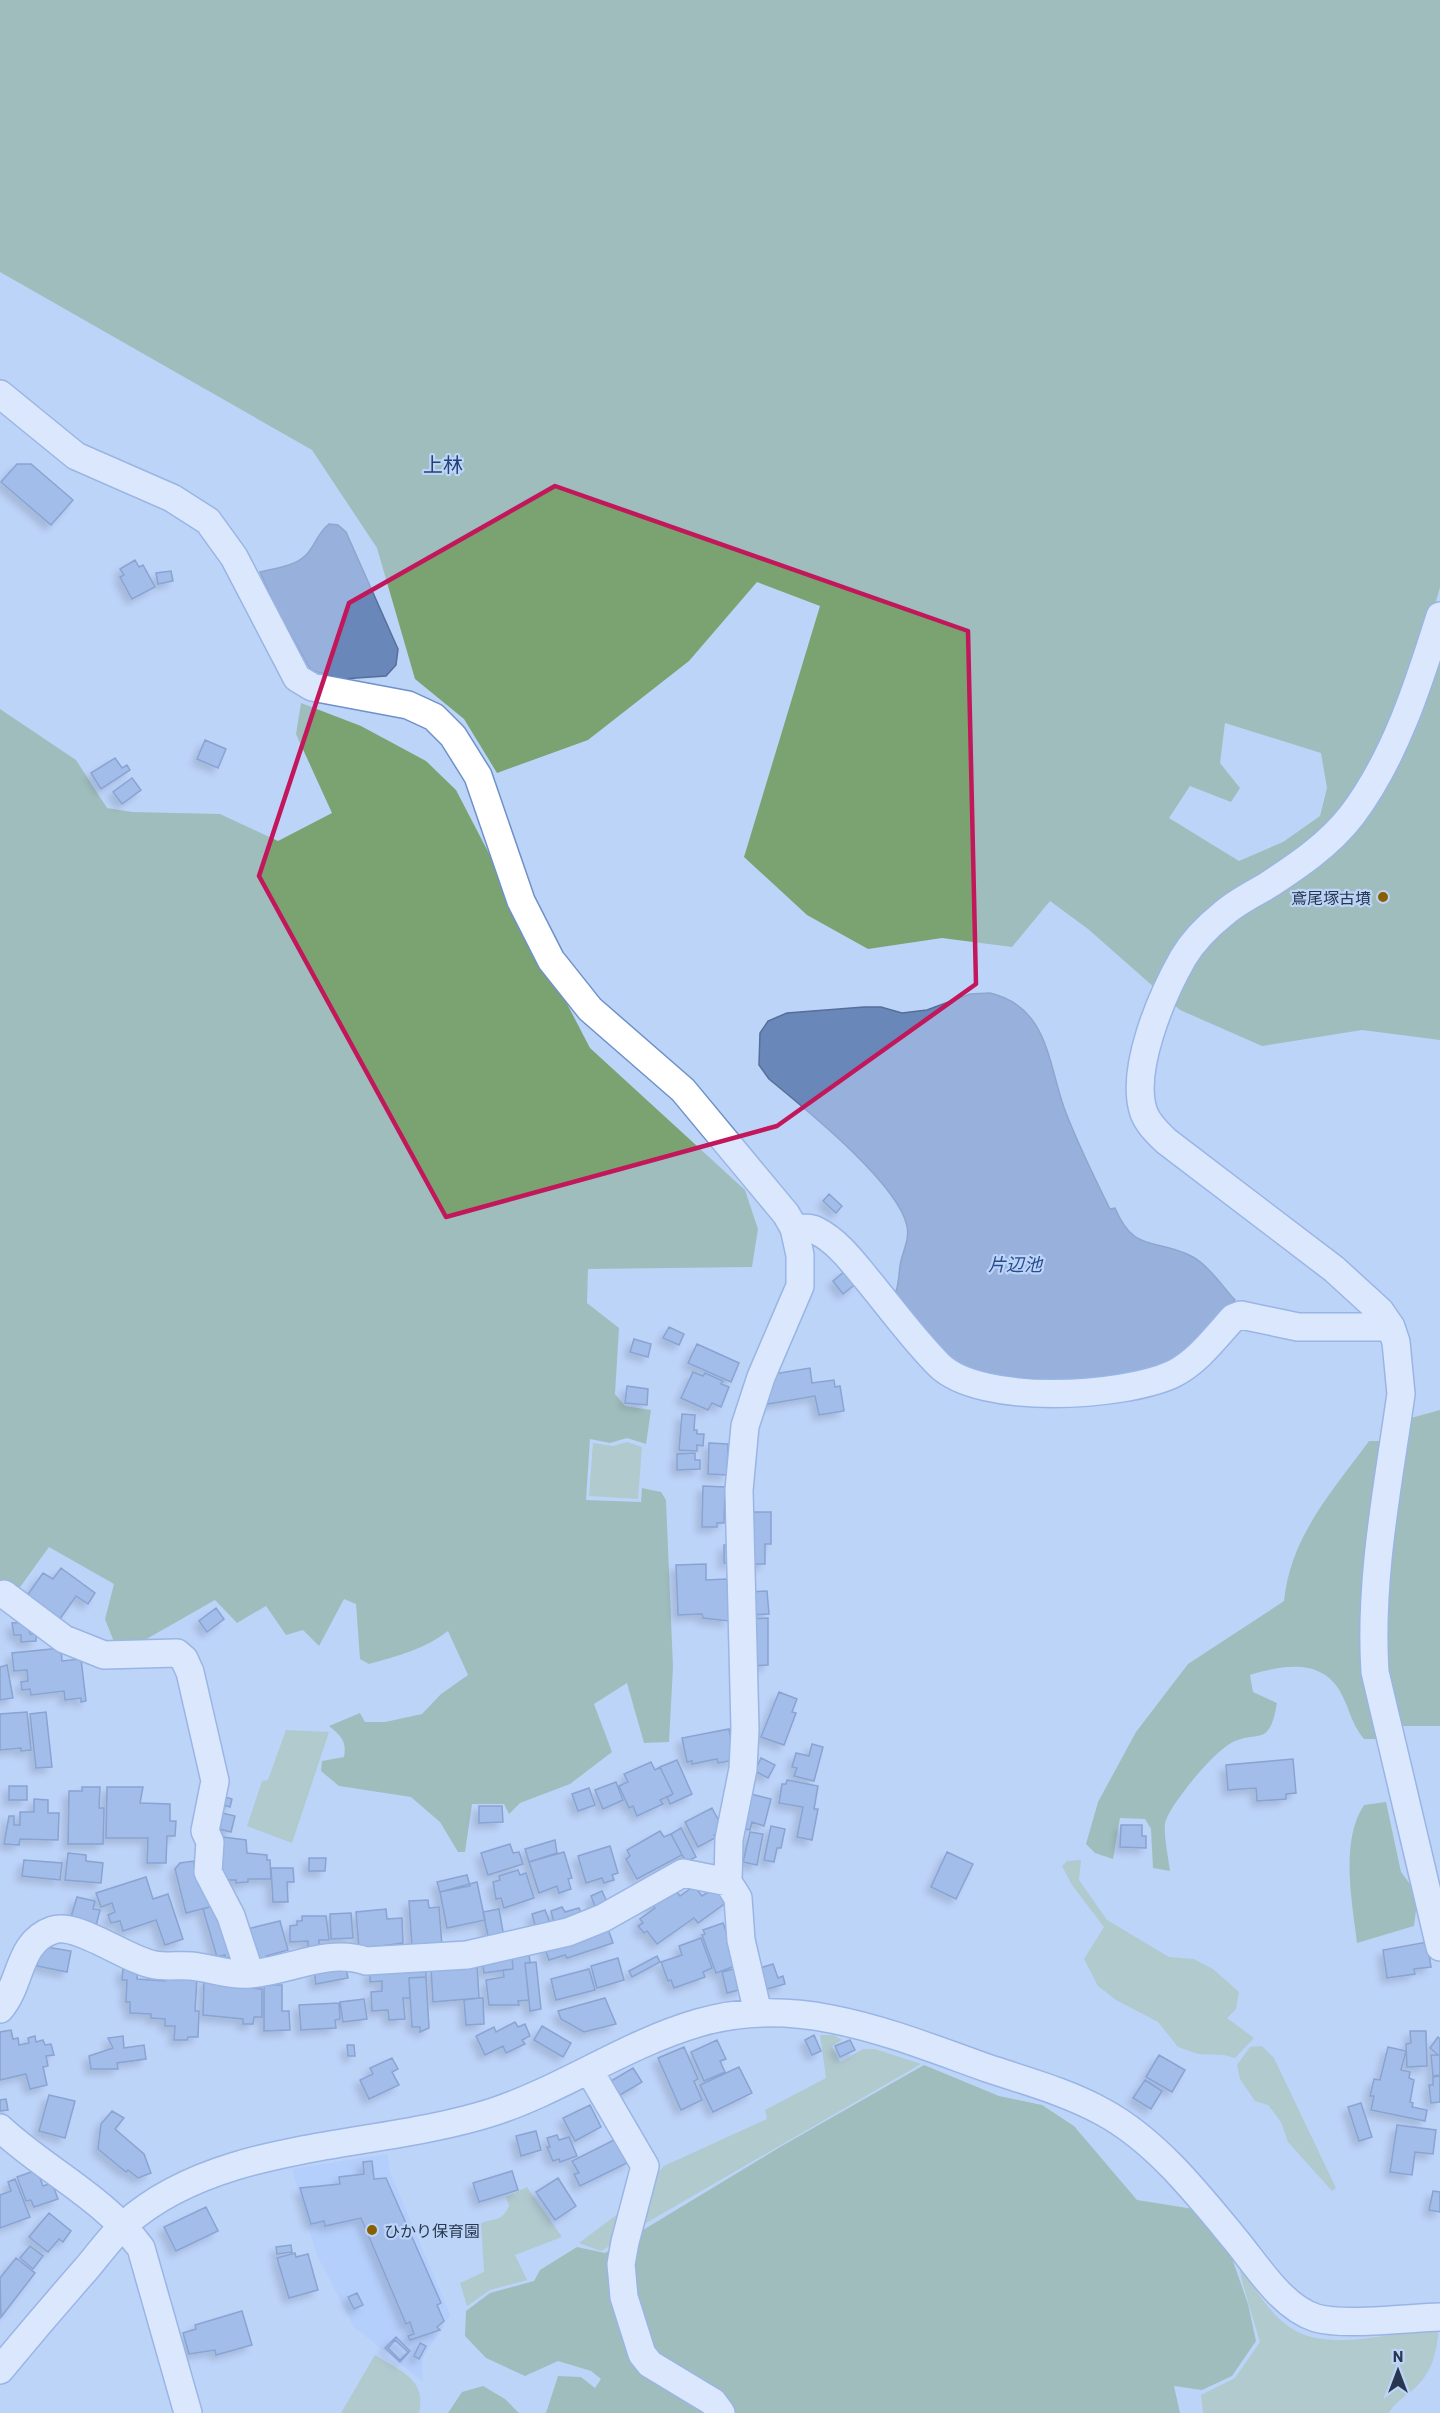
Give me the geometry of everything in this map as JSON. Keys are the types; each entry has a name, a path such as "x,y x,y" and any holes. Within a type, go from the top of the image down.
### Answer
{"street":[{"path":"0,394 76,456 172,498 208,521 234,557 297,678 312,687 408,705 434,717 453,736 478,776 521,901 550,960 590,1009 683,1090 786,1214 794,1228 800,1255 800,1286 761,1377 745,1426 739,1490 745,1729 743,1769 729,1839 728,1882 738,1898 741,1940 758,2013"},
{"path":"1440,616 1399,729 1379,772 1352,815 1296,867 1225,911 1200,936 1184,957 1165,997 1144,1052 1140,1074 1143,1112 1149,1124 1166,1141 1334,1269 1380,1311 1391,1327 1401,1375 1401,1394 1377,1573 1373,1636 1375,1672 1440,1947"},
{"path":"794,1228 815,1229 831,1240 940,1366 960,1380 986,1388 1085,1393 1116,1390 1148,1382 1174,1374 1197,1357 1233,1318 1241,1315 1298,1327 1391,1327"},
{"path":"1,1593 64,1639 105,1655 177,1653 184,1659 190,1672 215,1781 205,1831 210,1842 208,1872 231,1916 250,1974"},
{"path":"0,2009 9,1999 28,1948 38,1936 56,1929 76,1933 154,1965 189,1966 250,1974 312,1960 350,1955 366,1961 467,1955 568,1932 603,1917 683,1873 728,1882"},
{"path":"0,2370 124,2225 164,2197 223,2169 251,2161 434,2127 484,2114 679,2029 712,2019 758,2013 808,2014 862,2025 1080,2101 1116,2120 1140,2137 1205,2203 1277,2290 1302,2312 1317,2319 1335,2321 1440,2317"},
{"path":"589,2070 645,2166 621,2264 624,2297 642,2354 650,2364 713,2402 721,2413"},
{"path":"0,2128 29,2155 57,2170 124,2225 141,2248 188,2413"}],"highlighted area":[{"path":"555,486 968,631 976,984 777,1126 446,1217 259,876 349,603"}],"shaded area":[{"path":"387,2154 390,2172 450,2315 422,2359 423,2382 354,2327 316,2253 292,2169"}],"green space":[{"path":"0,0 1440,0 1440,587 1432,616 1440,622 1440,1040 1362,1030 1262,1046 1180,1010 1088,929 1050,901 1012,947 942,938 868,949 807,915 744,857 820,606 757,582 689,661 588,740 497,773 464,719 415,679 377,548 312,450 0,272","holes":["1225,723 1321,753 1327,788 1320,816 1283,842 1239,861 1169,818 1190,786 1231,802 1240,788 1220,763"]},
{"path":"301,703 361,726 426,761 456,790 590,1048 745,1190 758,1229 752,1267 588,1269 587,1303 619,1328 615,1394 625,1406 651,1410 646,1444 627,1438 610,1443 590,1439 586,1500 641,1502 642,1488 661,1492 666,1500 673,1667 669,1742 644,1743 627,1683 594,1704 612,1752 570,1784 520,1803 509,1814 504,1804 472,1804 465,1852 458,1852 440,1822 411,1797 339,1786 321,1771 322,1761 344,1757 345,1747 342,1739 329,1726 360,1713 365,1722 385,1722 422,1714 441,1694 468,1675 448,1631 421,1647 369,1664 360,1659 356,1604 344,1599 319,1646 303,1630 286,1635 266,1606 237,1623 215,1600 136,1645 114,1642 105,1619 114,1584 49,1547 18,1590 0,1583 0,709 76,760 107,808 132,812 220,814 278,841 332,813 296,734"},
{"path":"1440,1410 1440,1726 1396,1726 1387,1680 1384,1646 1394,1526 1411,1418"},
{"path":"1369,1441 1384,1441 1371,1700 1377,1739 1364,1739 1353,1722 1341,1693 1323,1674 1313,1669 1288,1667 1250,1675 1253,1692 1277,1703 1270,1727 1262,1735 1241,1739 1223,1749 1204,1767 1170,1811 1165,1824 1165,1837 1170,1871 1153,1868 1151,1829 1145,1819 1120,1818 1113,1859 1095,1853 1086,1844 1098,1802 1136,1732 1188,1664 1284,1601 1288,1577 1304,1535 1315,1515"},
{"path":"627,1442 642,1447 638,1499 589,1496 593,1443 613,1446"},
{"path":"286,1730 329,1732 292,1843 247,1826 262,1781 268,1780"},
{"path":"1386,1802 1401,1872 1418,1895 1414,1926 1357,1943 1350,1872 1352,1836 1364,1805"},
{"path":"1081,1860 1079,1880 1107,1920 1169,1957 1194,1959 1213,1969 1239,1992 1236,2009 1227,2018 1254,2038 1235,2058 1224,2055 1198,2054 1178,2047 1158,2022 1116,2000 1098,1986 1084,1959 1104,1927 1072,1885 1062,1866 1067,1861"},
{"path":"820,2035 834,2035 842,2040 832,2046 840,2062 863,2049 875,2049 921,2064 634,2230 654,2177 664,2166 767,2119 765,2110 826,2078"},
{"path":"1262,2046 1274,2058 1336,2188 1332,2191 1288,2142 1281,2122 1268,2105 1255,2101 1240,2079 1237,2065 1250,2047"},
{"path":"924,2065 999,2096 1042,2105 1074,2126 1137,2200 1200,2210 1227,2244 1248,2304 1256,2341 1232,2376 1202,2390 1174,2386 1180,2413 546,2413 558,2376 581,2377 595,2388 601,2379 591,2371 558,2361 525,2376 486,2358 465,2336 466,2311 490,2293 534,2281 540,2270 577,2247 605,2253 780,2147"},
{"path":"527,2187 562,2237 515,2255 527,2280 490,2290 467,2306 460,2283 484,2272 481,2223 498,2219 504,2215 509,2206 506,2197"},
{"path":"623,2210 613,2244 601,2251 579,2243"},
{"path":"1240,2267 1278,2318 1294,2330 1309,2336 1327,2340 1346,2340 1385,2336 1439,2326 1436,2351 1427,2374 1389,2413 1203,2413 1201,2395 1235,2378 1260,2342"},
{"path":"375,2355 402,2371 415,2384 419,2392 419,2413 341,2413"},
{"path":"483,2386 505,2399 519,2413 448,2413 462,2392"}],"water":[{"path":"329,524 338,525 346,532 398,649 396,665 386,676 342,679 311,670 276,608 260,572 301,559"},
{"name":"片辺池","path":"990,993 1010,1000 1025,1011 1036,1025 1044,1041 1066,1113 1110,1209 1115,1208 1122,1222 1137,1238 1196,1259 1208,1269 1235,1300 1189,1351 1158,1368 1134,1375 1080,1381 974,1373 959,1366 894,1297 907,1236 907,1226 900,1208 868,1168 825,1126 769,1079 759,1065 760,1033 768,1021 787,1013 881,1007 902,1013 927,1010 970,994"}],"building":[{"path":"17,464 31,464 73,500 51,525 1,482"},
{"path":"135,560 139,567 143,565 155,587 132,599 120,577 124,575 120,569"},
{"path":"171,571 173,581 158,584 156,573"},
{"path":"205,740 226,749 218,768 197,759"},
{"path":"115,758 122,768 127,765 130,770 101,789 91,773"},
{"path":"132,778 141,790 122,804 113,792"},
{"path":"829,1194 842,1206 836,1213 823,1201"},
{"path":"846,1270 857,1283 843,1294 833,1281"},
{"path":"669,1327 684,1334 679,1345 663,1338"},
{"path":"634,1339 651,1344 648,1357 630,1352"},
{"path":"697,1344 739,1363 731,1382 688,1363"},
{"path":"810,1368 812,1383 834,1380 835,1387 840,1386 844,1411 819,1415 815,1396 762,1405 774,1374"},
{"path":"693,1372 703,1376 705,1373 723,1381 721,1384 729,1387 721,1407 712,1403 708,1410 681,1398"},
{"path":"627,1386 648,1389 647,1405 625,1403"},
{"path":"682,1414 695,1415 694,1430 697,1430 697,1434 704,1434 703,1446 697,1445 697,1451 679,1450"},
{"path":"709,1443 728,1444 727,1475 708,1474"},
{"path":"695,1453 695,1460 700,1460 700,1469 677,1470 677,1454"},
{"path":"703,1486 725,1487 724,1523 717,1523 717,1527 702,1527"},
{"path":"747,1512 771,1512 771,1544 765,1544 765,1564 747,1564"},
{"path":"724,1545 732,1545 732,1563 724,1563"},
{"path":"706,1564 706,1580 727,1579 729,1621 703,1618 702,1614 678,1615 676,1565"},
{"path":"61,1568 95,1593 88,1604 76,1596 57,1623 24,1600 43,1573 53,1579"},
{"path":"767,1591 769,1614 750,1615 748,1592"},
{"path":"216,1608 224,1619 207,1632 199,1621"},
{"path":"768,1618 768,1665 748,1666 747,1619"},
{"path":"26,1622 30,1634 36,1634 36,1641 21,1642 21,1635 14,1635 12,1623"},
{"path":"61,1648 62,1661 81,1659 86,1701 81,1702 81,1698 65,1700 64,1691 31,1695 30,1689 22,1690 21,1682 28,1681 27,1670 14,1671 12,1653"},
{"path":"7,1665 13,1698 0,1700 0,1667"},
{"path":"779,1692 797,1699 792,1712 796,1713 784,1745 761,1737"},
{"path":"27,1712 31,1750 21,1751 21,1748 0,1750 0,1714"},
{"path":"46,1712 52,1767 36,1768 30,1714"},
{"path":"729,1729 735,1760 718,1763 717,1759 692,1764 692,1761 687,1762 682,1738"},
{"path":"812,1744 823,1747 814,1781 794,1776 797,1768 792,1767 796,1753 809,1756"},
{"path":"761,1758 775,1765 768,1778 755,1771"},
{"path":"1293,1759 1296,1793 1286,1794 1286,1799 1257,1801 1256,1788 1228,1790 1226,1765"},
{"path":"677,1760 692,1794 670,1804 667,1797 673,1794 660,1767"},
{"path":"651,1762 655,1770 660,1767 673,1794 660,1800 663,1804 637,1816 633,1806 629,1808 619,1786 628,1782 624,1774"},
{"path":"787,1780 818,1786 814,1809 818,1809 812,1840 797,1837 803,1807 779,1803 782,1784 786,1784"},
{"path":"616,1782 623,1800 603,1809 595,1790"},
{"path":"9,1786 27,1786 27,1800 9,1800"},
{"path":"82,1787 100,1787 99,1808 104,1808 103,1844 68,1844 69,1791 82,1791"},
{"path":"107,1787 143,1787 140,1803 170,1804 170,1821 176,1821 175,1836 167,1836 166,1863 147,1863 148,1838 106,1838"},
{"path":"589,1788 595,1805 578,1811 572,1794"},
{"path":"747,1793 771,1799 764,1826 752,1822 750,1830 739,1828"},
{"path":"225,1797 232,1799 230,1807 223,1805"},
{"path":"34,1799 48,1800 48,1813 59,1813 58,1840 20,1839 19,1845 4,1844 9,1816 14,1816 14,1825 20,1825 20,1812 34,1812"},
{"path":"479,1806 502,1806 503,1822 479,1823"},
{"path":"712,1808 721,1825 717,1827 720,1832 714,1835 715,1838 698,1847 685,1822"},
{"path":"222,1813 235,1816 231,1832 219,1829"},
{"path":"1121,1825 1142,1825 1142,1836 1146,1836 1146,1848 1120,1847"},
{"path":"771,1826 785,1829 781,1848 777,1848 774,1862 764,1860"},
{"path":"681,1828 696,1857 686,1862 671,1834"},
{"path":"660,1831 664,1837 671,1834 682,1855 637,1879 626,1859 630,1856 627,1850"},
{"path":"750,1832 763,1834 757,1865 743,1862"},
{"path":"223,1837 246,1840 247,1853 267,1855 267,1860 270,1860 271,1879 248,1879 248,1882 236,1883 236,1880 218,1880"},
{"path":"555,1840 557,1853 529,1862 525,1849"},
{"path":"510,1844 513,1853 519,1852 523,1864 488,1875 481,1853"},
{"path":"610,1846 618,1873 612,1875 614,1880 604,1883 602,1878 586,1883 578,1856"},
{"path":"564,1852 572,1878 568,1879 571,1889 559,1893 557,1886 539,1893 529,1862"},
{"path":"947,1852 973,1864 956,1899 931,1887"},
{"path":"68,1853 86,1855 86,1861 103,1863 101,1883 65,1880"},
{"path":"309,1858 326,1858 325,1871 309,1871"},
{"path":"24,1860 62,1863 60,1880 22,1876"},
{"path":"194,1861 194,1865 201,1864 217,1905 186,1913 175,1869 180,1863"},
{"path":"271,1868 293,1868 294,1882 287,1882 288,1902 273,1902"},
{"path":"518,1870 520,1875 526,1873 534,1898 504,1908 501,1898 496,1899 493,1882 500,1880 499,1876"},
{"path":"467,1875 470,1886 440,1892 437,1882"},
{"path":"146,1877 153,1899 168,1894 183,1939 165,1945 156,1920 123,1931 120,1921 111,1923 108,1915 115,1912 112,1903 101,1907 96,1893"},
{"path":"477,1882 485,1920 447,1928 440,1892"},
{"path":"671,1885 680,1896 694,1886 702,1896 716,1887 727,1902 698,1923 694,1918 657,1944 647,1931 644,1933 638,1926 643,1923 640,1919 655,1908 650,1901"},
{"path":"602,1891 608,1904 596,1909 591,1896"},
{"path":"77,1897 95,1901 93,1909 100,1910 95,1930 71,1917"},
{"path":"428,1900 429,1908 439,1907 442,1946 412,1948 409,1901"},
{"path":"217,1905 235,1956 226,1959 225,1955 217,1957 203,1909"},
{"path":"562,1907 565,1912 579,1908 584,1921 556,1931 551,1911"},
{"path":"386,1909 387,1919 402,1918 403,1943 359,1949 356,1912"},
{"path":"499,1909 505,1943 490,1946 483,1912"},
{"path":"545,1910 553,1931 538,1936 532,1914"},
{"path":"351,1913 353,1938 331,1939 330,1914"},
{"path":"302,1916 326,1916 329,1940 319,1940 319,1947 308,1947 308,1941 290,1942 290,1926 297,1925 297,1921 302,1921"},
{"path":"280,1921 288,1950 266,1956 266,1959 252,1963 243,1930"},
{"path":"723,1923 738,1965 716,1973 702,1935 705,1934 703,1930"},
{"path":"607,1926 613,1943 567,1958 565,1955 549,1960 544,1946"},
{"path":"701,1938 712,1968 703,1972 705,1977 674,1988 671,1980 668,1981 661,1962 682,1955 679,1946"},
{"path":"1427,1942 1431,1967 1414,1969 1415,1974 1387,1978 1383,1950"},
{"path":"40,1946 71,1951 67,1972 37,1966"},
{"path":"529,1953 530,1963 525,1963 529,2000 518,2001 519,2005 489,2005 486,1980 504,1977 503,1970 513,1969 512,1955"},
{"path":"512,1955 513,1969 484,1973 482,1959"},
{"path":"657,1956 660,1962 632,1977 629,1971"},
{"path":"618,1958 624,1980 597,1988 591,1966"},
{"path":"536,1962 541,2009 530,2011 525,1963"},
{"path":"477,1964 479,1998 433,2002 431,1967"},
{"path":"773,1964 778,1978 783,1976 785,1984 767,1989 760,1968"},
{"path":"345,1965 348,1978 316,1984 314,1971"},
{"path":"426,1967 426,1977 409,1978 410,1998 403,1998 405,2019 389,2020 388,2010 372,2011 371,1992 382,1991 382,1981 370,1982 370,1970"},
{"path":"123,1968 138,1968 137,1979 165,1981 165,1976 197,1977 195,2011 199,2011 198,2037 174,2040 175,2026 165,2026 165,2019 151,2018 151,2014 130,2013 130,2002 126,2002 127,1980 122,1980"},
{"path":"738,1968 743,1989 727,1993 722,1972"},
{"path":"589,1969 595,1990 556,2000 551,1979"},
{"path":"426,1977 429,2028 420,2032 420,2027 412,2027 409,1978"},
{"path":"204,1978 252,1984 251,1988 262,1989 262,2017 254,2017 253,2024 243,2024 243,2019 203,2015"},
{"path":"264,1985 282,1985 282,2011 289,2011 290,2030 264,2031"},
{"path":"483,1998 484,2024 466,2025 464,2000"},
{"path":"605,1998 616,2024 584,2032 561,2019 558,2011"},
{"path":"364,1999 367,2019 343,2022 340,2002"},
{"path":"339,2003 340,2019 335,2020 336,2028 301,2030 299,2005"},
{"path":"515,2022 518,2027 525,2024 530,2036 522,2040 525,2044 506,2053 503,2046 485,2055 476,2036 494,2027 496,2032"},
{"path":"542,2026 571,2043 563,2057 534,2040"},
{"path":"11,2030 13,2039 18,2038 19,2045 29,2043 28,2038 35,2036 36,2042 43,2040 45,2045 51,2044 54,2055 46,2056 48,2066 43,2067 47,2085 30,2089 26,2074 0,2080 0,2032"},
{"path":"1410,2031 1426,2031 1427,2066 1407,2067 1406,2044 1411,2043"},
{"path":"814,2035 821,2051 812,2055 805,2040"},
{"path":"123,2036 124,2048 144,2045 146,2059 117,2063 118,2069 91,2069 89,2056 113,2048 108,2038"},
{"path":"1438,2037 1440,2039 1440,2075 1433,2076 1431,2055 1438,2055 1430,2048"},
{"path":"717,2040 726,2059 720,2061 725,2072 704,2081 691,2052"},
{"path":"850,2040 855,2050 840,2057 835,2046"},
{"path":"347,2045 354,2045 355,2056 348,2056"},
{"path":"684,2047 698,2079 694,2081 702,2100 681,2110 658,2058"},
{"path":"1388,2047 1406,2051 1401,2070 1410,2072 1409,2078 1414,2080 1410,2102 1413,2103 1412,2107 1427,2110 1425,2121 1371,2110 1374,2096 1370,2096 1374,2079 1380,2080"},
{"path":"1159,2055 1185,2070 1172,2092 1146,2077"},
{"path":"392,2058 398,2069 392,2072 399,2085 369,2099 360,2080 373,2074 370,2068"},
{"path":"739,2067 752,2093 713,2112 700,2085"},
{"path":"633,2068 642,2082 615,2098 606,2084"},
{"path":"1440,2076 1440,2102 1431,2103 1429,2085 1433,2085 1433,2077"},
{"path":"1145,2080 1162,2091 1151,2109 1133,2098"},
{"path":"49,2095 75,2101 65,2138 39,2131"},
{"path":"6,2099 8,2110 0,2111 0,2100"},
{"path":"1361,2103 1372,2137 1359,2141 1348,2107"},
{"path":"590,2105 601,2127 575,2141 563,2118"},
{"path":"112,2111 124,2118 115,2129 144,2154 151,2173 138,2178 128,2170 126,2172 98,2149 101,2124"},
{"path":"1397,2125 1436,2130 1433,2154 1415,2152 1412,2175 1390,2172"},
{"path":"536,2131 541,2150 521,2156 516,2136"},
{"path":"557,2135 559,2140 569,2137 577,2156 560,2162 559,2159 553,2161 547,2147 550,2147 547,2138"},
{"path":"620,2137 631,2161 580,2186 574,2174 579,2173 572,2161"},
{"path":"372,2161 374,2179 386,2178 441,2303 437,2305 444,2321 437,2327 440,2330 410,2340 408,2336 414,2334 410,2322 406,2324 361,2218 325,2226 324,2221 311,2224 300,2188 340,2184 339,2177 364,2174 363,2162"},
{"path":"37,2170 43,2186 52,2183 58,2199 34,2207 31,2200 26,2201 17,2177"},
{"path":"512,2171 518,2190 479,2202 473,2183"},
{"path":"558,2178 576,2206 555,2220 536,2192"},
{"path":"15,2179 30,2217 0,2228 0,2195 11,2191 8,2182"},
{"path":"1433,2191 1440,2192 1440,2212 1429,2210"},
{"path":"206,2207 218,2231 176,2251 164,2227"},
{"path":"49,2213 71,2231 63,2242 59,2239 48,2252 29,2237"},
{"path":"291,2245 292,2252 277,2254 276,2247"},
{"path":"30,2246 43,2256 33,2269 20,2258"},
{"path":"295,2253 296,2257 308,2254 318,2290 289,2298 277,2258"},
{"path":"16,2258 35,2273 1,2317 0,2278"},
{"path":"357,2293 363,2305 354,2309 348,2297"},
{"path":"242,2311 252,2345 216,2355 215,2350 189,2354 183,2333 196,2329 195,2325"},
{"path":"396,2337 410,2351 400,2362 385,2348","holes":["395,2340 408,2352 400,2360 388,2348"]},
{"path":"420,2343 426,2346 419,2359 414,2356"}],"place":[{"name":"鳶尾塚古墳","path":"1383,897"},
{"name":"ひかり保育園","path":"372,2230"}],"district":[{"name":"上林","path":"443,464"}]}
